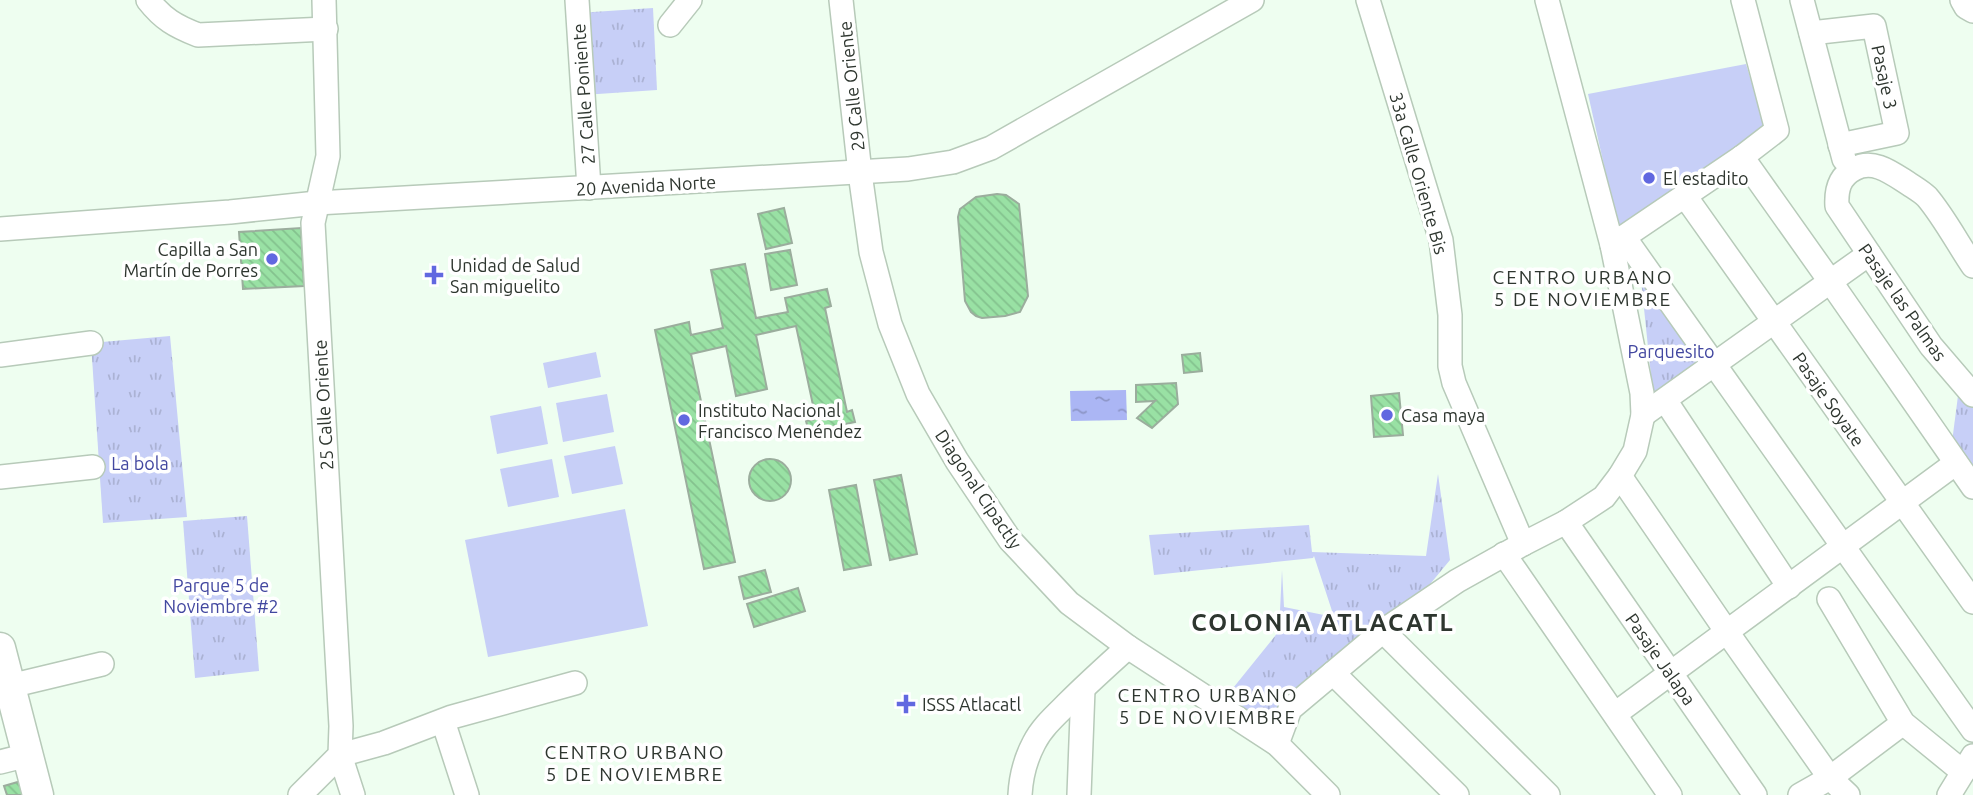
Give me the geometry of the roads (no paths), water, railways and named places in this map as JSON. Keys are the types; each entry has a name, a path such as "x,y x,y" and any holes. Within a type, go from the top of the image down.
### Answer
{"main road":[{"path":"0,648 10,686 14,758 38,795"}],"street":[{"path":"148,0 160,16 178,28 198,35 326,29"},
{"name":"25 Calle Oriente","path":"324,0 328,156 313,223 341,726 340,755 353,795"},
{"name":"27 Calle Poniente","path":"577,0 589,188"},
{"path":"670,25 690,0"},
{"name":"29 Calle Oriente","path":"841,0 860,173"},
{"name":"33a Calle Oriente Bis","path":"1368,0 1441,240 1450,315 1450,366 1454,383 1513,549 1615,714 1670,795"},
{"path":"1277,744 1290,709 1384,631 1457,581 1566,522 1604,496 1635,451 1643,415 1642,393 1618,241 1548,0"},
{"path":"1618,241 1742,157 1777,130 1743,0"},
{"path":"1802,0 1848,173 1868,164 1877,166 1925,195 1973,266"},
{"path":"1962,0 1966,7 1973,11"},
{"name":"20 Avenida Norte","path":"0,229 317,203 860,173 953,162 991,148 1243,3"},
{"name":"Pasaje 3","path":"1811,33 1874,26 1897,133 1840,145"},
{"path":"1742,157 1973,487"},
{"name":"Diagonal Cipactly","path":"860,173 871,252 890,324 918,394 957,461 1010,540 1069,603 1128,647 1277,744 1328,795"},
{"name":"Pasaje las Palmas","path":"1848,173 1837,189 1837,206 1931,346 1973,395"},
{"name":"Pasaje Soyate","path":"1685,196 1973,603"},
{"path":"1618,241 1714,364 1973,730"},
{"path":"1643,415 1869,254"},
{"path":"0,355 91,343"},
{"path":"1665,400 1788,587"},
{"path":"1615,714 1956,463"},
{"path":"0,477 93,467"},
{"path":"1620,476 1830,778 1848,795"},
{"name":"Pasaje Jalapa","path":"1566,522 1755,795"},
{"path":"1829,599 1903,723 1968,764 1949,795"},
{"path":"1384,631 1548,795"},
{"path":"1020,795 1021,776 1034,741 1049,722 1128,647"},
{"path":"10,686 102,664"},
{"path":"1333,673 1457,795"},
{"path":"300,795 340,755 384,743 452,717 575,682"},
{"path":"1079,795 1083,689"},
{"path":"443,721 467,795"},
{"path":"1800,795 1830,778 1903,723"}],"water":[{"path":"1126,390 1127,420 1071,421 1070,391"}],"place":[{"name":"El estadito","path":"1649,178"},
{"name":"Capilla a San Martín de Porres","path":"272,259"},
{"name":"Unidad de Salud San miguelito","path":"434,275"},
{"name":"Casa maya","path":"1387,415"},
{"name":"Instituto Nacional Francisco Menéndez","path":"684,420"},
{"name":"ISSS Atlacatl","path":"906,704"}],"district":[{"name":"CENTRO URBANO 5 DE NOVIEMBRE","path":"1583,288"},
{"name":"COLONIA ATLACATL","path":"1323,622"},
{"name":"CENTRO URBANO 5 DE NOVIEMBRE","path":"1208,706"},
{"name":"CENTRO URBANO 5 DE NOVIEMBRE","path":"635,763"}],"park label":[{"name":"Parquesito","path":"1671,351"},
{"name":"La bola","path":"140,463"},
{"name":"Parque 5 de Noviembre #2","path":"221,595"}]}
